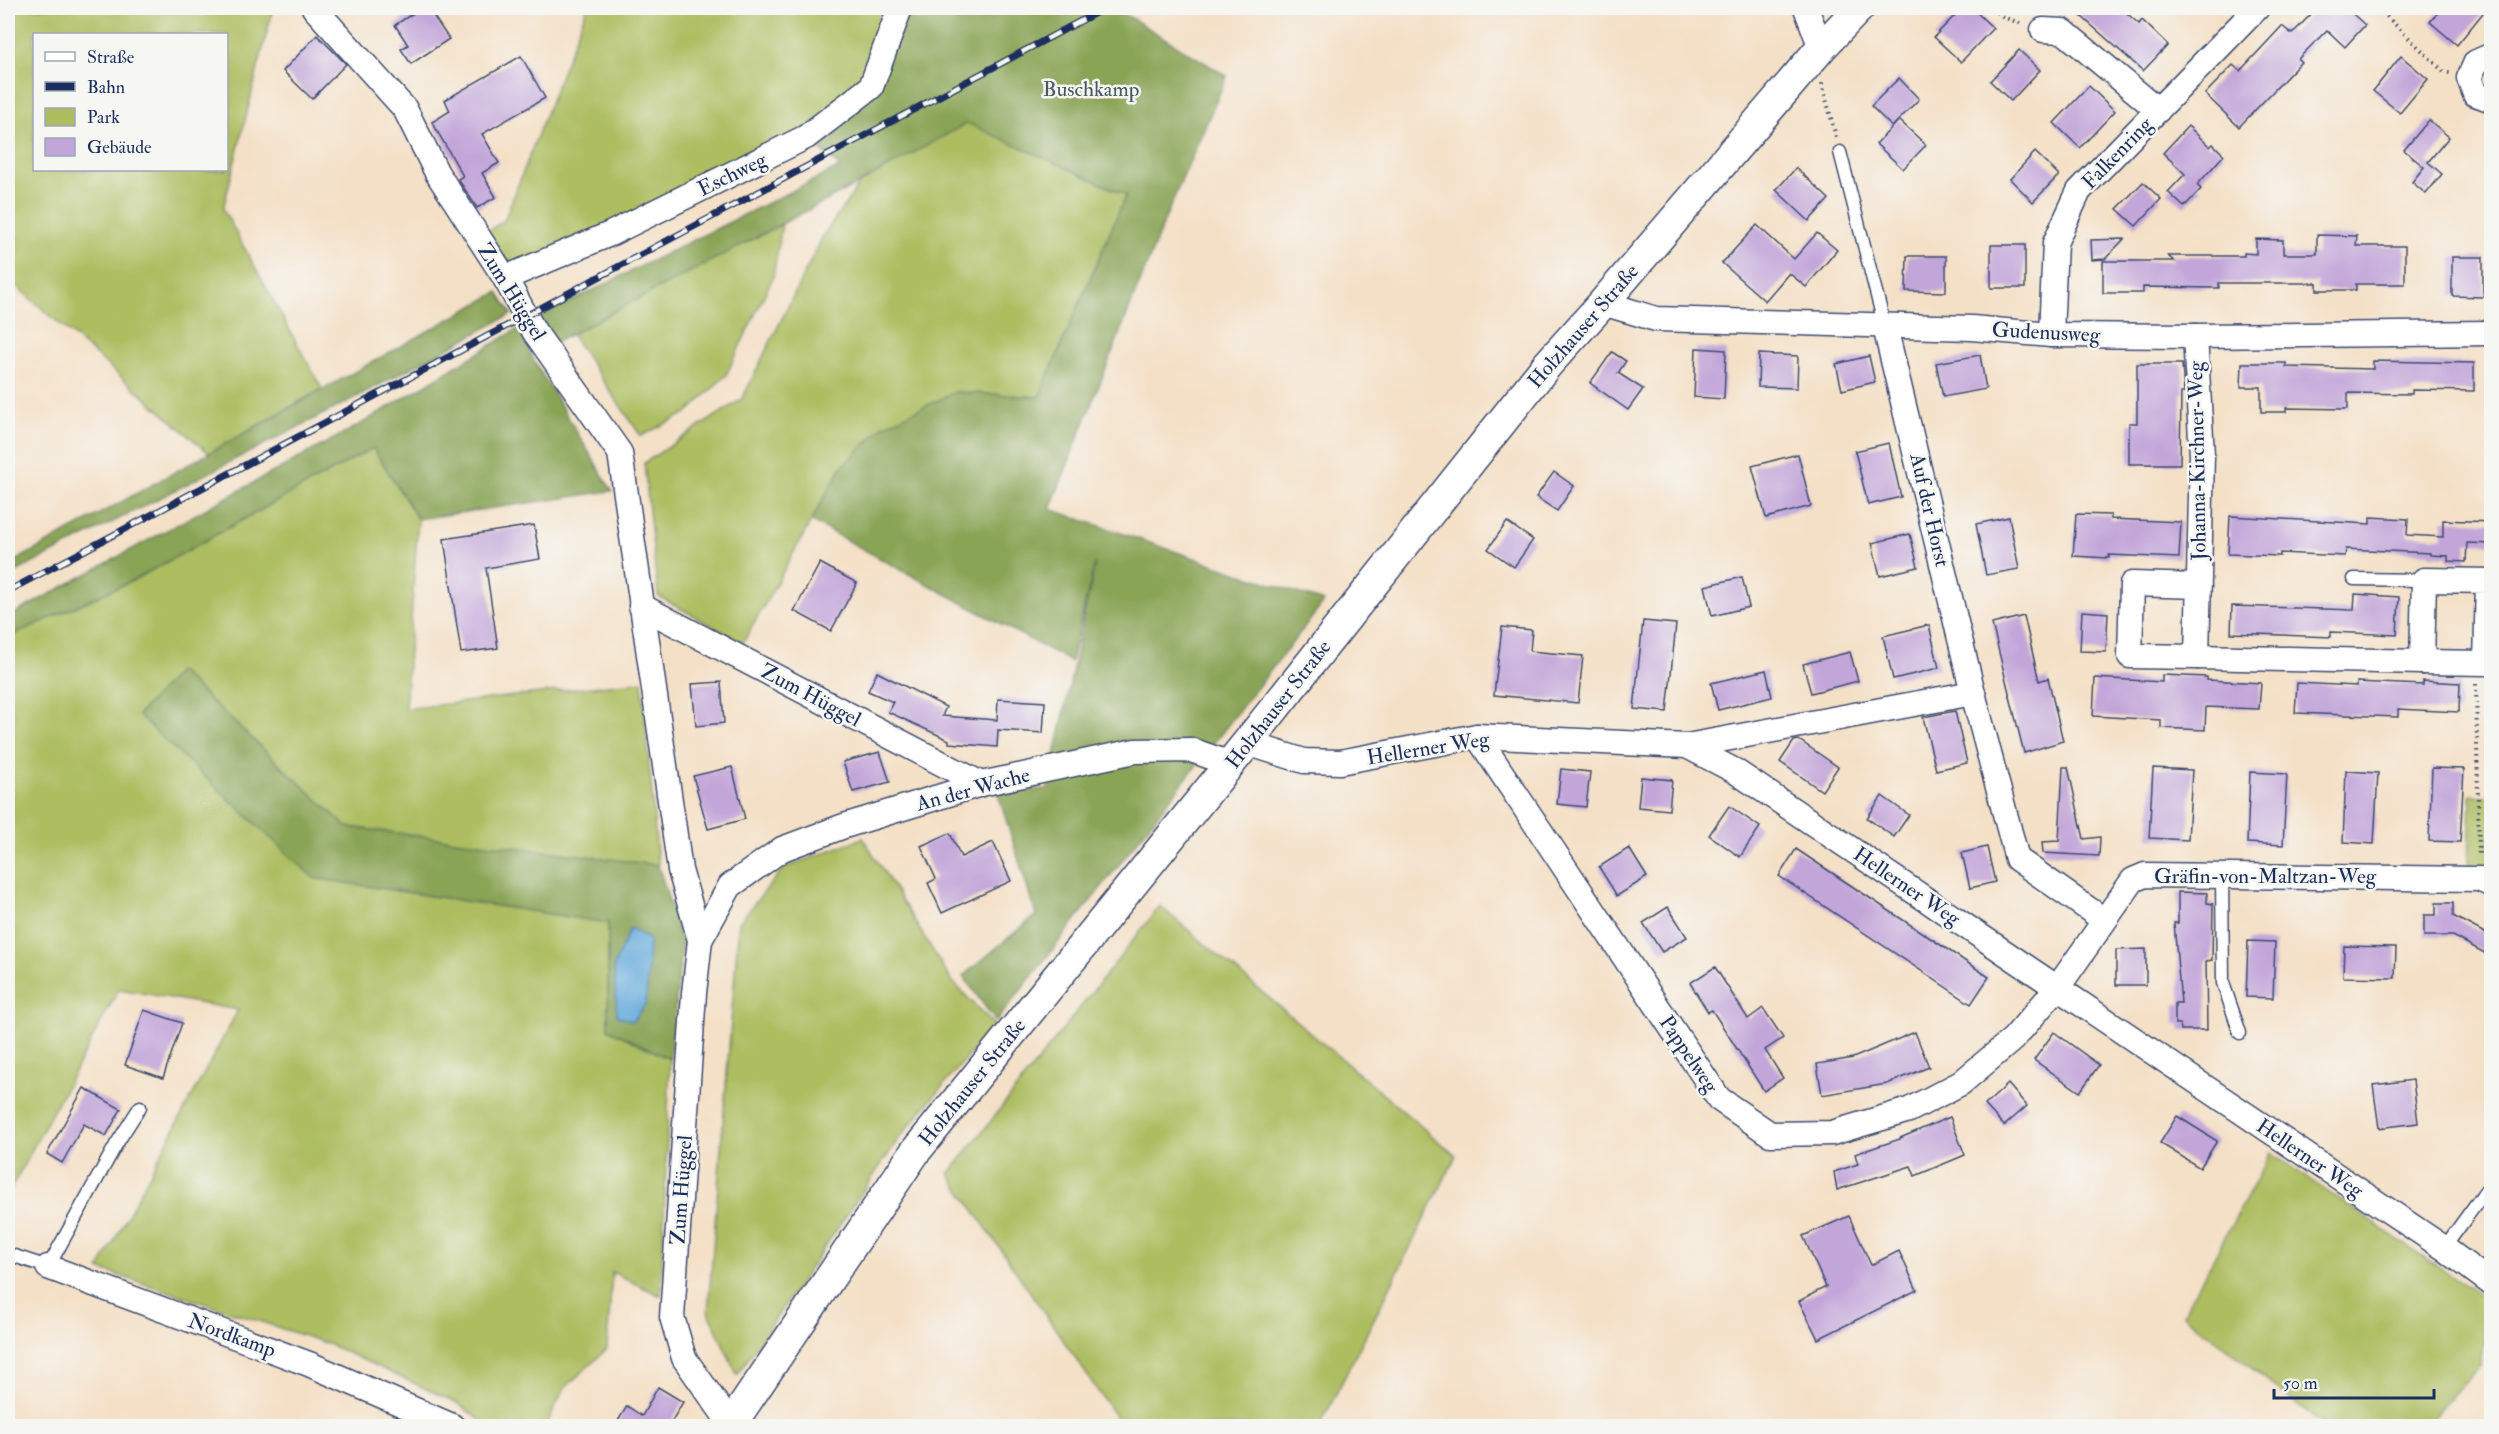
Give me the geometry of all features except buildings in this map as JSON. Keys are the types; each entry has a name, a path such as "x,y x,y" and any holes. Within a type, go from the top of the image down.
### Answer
{"street":[{"name":"Zum Hüggel","path":"314,8 405,110 437,173 505,278 534,331 620,453 680,870 700,940 694,993 672,1317 684,1358 731,1426"},
{"name":"Eschweg","path":"505,278 610,234 806,137 871,87 900,8"},
{"path":"1806,8 1821,48"},
{"name":"Holzhauser Straße","path":"731,1426 915,1152 1239,753 1547,365 1603,303 1821,48 1859,8"},
{"name":"Falkenring","path":"2051,335 2055,243 2079,191 2257,8"},
{"path":"2043,30 2063,32 2158,110"},
{"path":"2492,55 2476,62 2469,78 2475,94 2492,100"},
{"name":"Gudenusweg","path":"1603,303 1656,320 1972,328 2051,335 2492,333"},
{"name":"Auf der Horst","path":"1885,327 1973,693 2017,859 2104,920"},
{"name":"Johanna-Kirchner-Weg","path":"2195,336 2202,455 2197,657"},
{"path":"2422,662 2424,580 2490,581 2485,666"},
{"name":"Johanna-Kirchner-Weg","path":"2199,586 2132,584 2130,656 2422,662 2485,666"},
{"name":"Zum Hüggel","path":"641,606 981,784"},
{"path":"1687,746 1973,693"},
{"name":"Hellerner Weg","path":"1239,753 1304,761 1340,762 1477,736 1687,746 1735,771 2444,1248 2492,1284"},
{"name":"Pappelweg","path":"1477,736 1719,1099 1770,1134 1832,1133 1909,1110 1941,1094 1961,1083 2013,1039 2058,987"},
{"name":"An der Wache","path":"730,886 782,849 844,826 981,784 1135,751 1191,750 1239,753"},
{"name":"Gräfin-von-Maltzan-Weg","path":"2058,987 2133,880 2145,875 2485,882"},
{"name":"Zum Hüggel","path":"700,940 730,886"},
{"name":"Nordkamp","path":"48,1267 309,1364 452,1426"}],"lane":[{"path":"1840,152 1885,327"},
{"path":"2354,579 2424,580"},
{"path":"2222,875 2223,983 2240,1033"},
{"path":"48,1267 117,1143 140,1107"},
{"path":"2444,1248 2492,1182"},
{"name":"Nordkamp","path":"8,1254 48,1267"}],"path":[{"path":"1993,8 2002,18 2043,30"},
{"path":"2378,8 2444,72 2469,78"},
{"path":"1821,48 1818,74 1824,87 1840,152"},
{"path":"2485,666 2485,882"}],"green space":[{"path":"8,8 273,8 223,209 322,389 209,453 8,279"},
{"path":"587,8 900,8 871,87 806,137 505,278 478,237 504,221"},
{"name":"Buschkamp","path":"900,8 1115,8 1227,76 1167,214 1050,509 1324,602 996,1022 963,976 1036,915 997,791 1048,789 1095,563 1071,662 811,521 841,468 883,426 955,392 1039,397 1126,195 967,123 860,183 556,342 539,317 840,167 806,137 871,87"},
{"path":"967,122 1126,195 1039,397 955,392 841,468 743,643 658,596 644,463 742,399 823,236 860,183"},
{"path":"782,224 773,277 726,375 687,413 641,436 571,334"},
{"path":"498,292 512,314 347,402 8,576 8,565"},
{"path":"519,328 530,354 612,491 418,519 373,448 134,580 8,637 8,617 361,424"},
{"path":"373,448 418,519 405,709 642,681 658,865 347,827 179,671 314,878 608,923 608,1029 670,1059 661,1296 612,1272 607,1349 564,1389 546,1426 488,1426 457,1403 326,1343 99,1269 238,1010 119,989 8,1194 8,637 134,580"},
{"path":"179,671 347,827 658,865 682,943 670,1059 608,1029 608,923 314,878 138,715"},
{"path":"2471,794 2491,798 2491,871 2469,868"},
{"path":"863,838 951,980 994,1025 900,1137 737,1375 708,1311 739,922 784,868"},
{"path":"1160,906 1456,1156 1320,1426 1122,1426 949,1174"},
{"path":"2271,1153 2491,1303 2481,1364 2426,1426 2325,1426 2183,1314"}],"water":[{"path":"630,928 649,939 646,1003 633,1021 617,1016 614,966"}],"railway":[{"path":"8,591 1105,8"}]}
